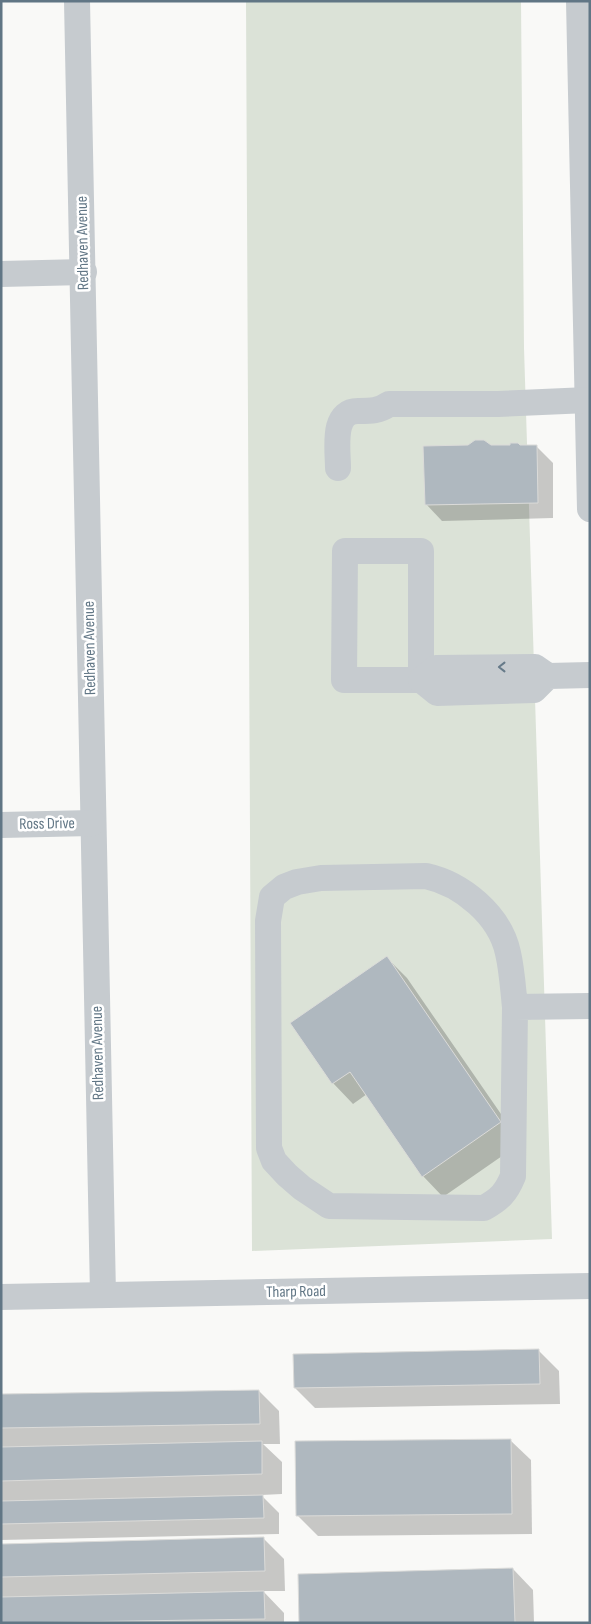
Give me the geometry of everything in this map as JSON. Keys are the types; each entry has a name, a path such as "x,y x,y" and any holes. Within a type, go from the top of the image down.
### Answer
{"street":[{"name":"Redhaven Avenue","path":"77,1 84,272 92,823 103,1295"},
{"path":"579,1 588,317 590,509"},
{"path":"1,274 84,272"},
{"path":"338,468 338,426 342,417 348,412 381,410 389,404 498,404 588,400"},
{"path":"421,680 421,551 344,551 344,680 421,680 436,668 534,667 548,676 590,675"},
{"name":"Ross Drive","path":"1,825 92,823"},
{"path":"426,876 456,887 490,917 500,933 508,951 515,1007 513,1176 500,1200 484,1208 329,1206 302,1188 274,1161 269,1148 268,921 272,897 284,887 297,882 321,878 426,876"},
{"path":"515,1007 590,1006"},
{"name":"Tharp Road","path":"1,1298 590,1286"}],"shaded area":[{"path":"246,1 521,1 524,348 552,1239 252,1251"}],"building":[{"path":"475,440 484,440 491,445 518,443 520,445 537,445 538,503 425,505 423,446 468,445"},
{"path":"387,956 501,1122 422,1177 350,1072 332,1084 290,1023"},
{"path":"539,1349 540,1384 294,1388 293,1354"},
{"path":"259,1390 260,1424 1,1428 1,1394"},
{"path":"511,1439 512,1514 296,1516 295,1441"},
{"path":"262,1441 262,1474 1,1481 1,1447"},
{"path":"263,1495 264,1518 1,1524 1,1501"},
{"path":"264,1537 265,1571 1,1577 1,1544"},
{"path":"513,1568 515,1623 299,1623 298,1574"},
{"path":"264,1591 265,1619 1,1623 1,1597"}]}
